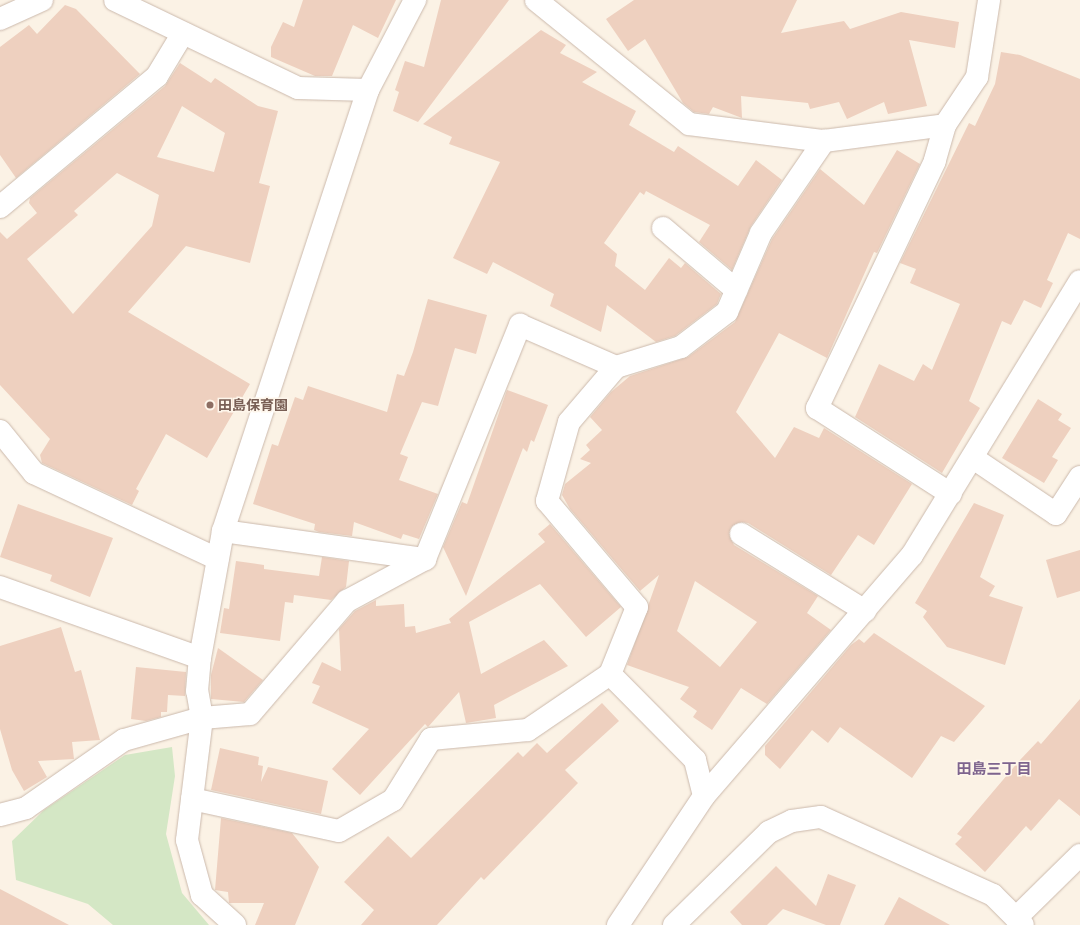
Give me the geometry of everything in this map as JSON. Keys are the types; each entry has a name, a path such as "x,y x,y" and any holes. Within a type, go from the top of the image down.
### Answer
{"street":[{"path":"0,19 42,0"},
{"path":"115,0 298,88 368,90"},
{"path":"235,925 202,895 187,840 202,718 198,691 200,658 223,531 368,90 415,0"},
{"path":"536,0 689,124 824,141 945,125"},
{"path":"951,494 817,408 935,161 945,125 977,78 989,0"},
{"path":"0,207 157,76 183,33"},
{"path":"192,799 339,831 393,800 431,739 528,730 610,674 637,607 547,501 569,422 616,367 681,347 727,312 761,233 824,141"},
{"path":"663,228 736,290"},
{"path":"618,925 704,796 912,555 951,494 1080,281"},
{"path":"0,815 26,808 124,740 202,718 250,714 347,601 425,559 520,325 616,367"},
{"path":"0,431 34,473 218,559"},
{"path":"973,458 1056,514 1080,477"},
{"path":"223,531 425,559"},
{"path":"741,534 865,611"},
{"path":"0,587 200,658"},
{"path":"610,674 695,760 704,796"},
{"path":"674,925 769,832 792,821 821,817 993,895 1020,921 1080,855"}],"green space":[{"path":"172,747 175,776 166,834 182,893 209,925 113,925 88,904 16,880 12,841 44,810 125,755"}],"building":[{"path":"303,0 396,0 378,38 353,25 332,76 315,76 271,57 271,47 283,22 294,27"},
{"path":"441,0 509,0 418,122 393,111 399,92 395,90 405,61 424,67"},
{"path":"634,0 797,0 781,33 844,21 850,29 901,12 959,22 955,48 909,40 927,106 888,114 884,102 847,119 839,102 810,109 808,103 741,96 742,118 713,107 709,114 694,112 683,103 645,39 628,51 606,19"},
{"path":"65,5 76,9 140,74 16,178 0,155 0,47 29,25 37,34"},
{"path":"541,30 566,45 560,53 597,72 582,82 636,111 629,125 674,152 678,146 738,186 756,160 782,180 751,226 732,270 699,242 710,225 646,191 644,195 640,192 604,243 617,254 615,266 645,290 669,258 681,268 685,263 721,294 717,304 675,336 656,342 607,305 601,332 550,306 554,294 493,262 487,274 453,258 500,162 449,144 452,137 423,124"},
{"path":"1001,52 1020,55 1080,79 1080,239 1068,233 1047,280 1053,283 1041,308 1024,300 1011,325 1002,321 969,401 980,408 942,473 855,417 879,364 914,381 923,364 932,370 960,304 910,283 916,269 900,263 969,123 975,126 995,84"},
{"path":"180,63 211,83 215,78 258,106 278,111 259,183 270,186 250,263 186,246 128,312 250,384 207,458 166,434 136,489 139,491 132,505 42,463 40,455 50,439 0,385 0,232 7,239 37,213 29,203 30,198 165,86","holes":["182,106 225,133 214,172 157,157","117,173 159,195 152,226 73,314 27,259 78,215 74,211"]},
{"path":"897,150 920,164 877,253 874,252 827,358 779,333 736,412 775,458 794,427 819,438 824,428 912,484 874,545 858,535 831,575 748,523 741,522 731,527 729,534 734,545 818,596 807,613 831,630 767,704 741,688 712,730 693,717 697,711 680,699 689,687 627,665 659,575 640,591 570,509 562,495 565,484 591,463 580,459 590,450 586,445 602,430 590,417 611,392 630,376 688,357 735,322 772,239 820,169 864,205","holes":["695,581 757,622 720,667 677,631"]},
{"path":"428,299 487,315 476,354 455,348 438,406 422,402 400,454 408,457 399,480 438,494 419,539 403,534 401,539 354,522 352,536 319,532 314,530 315,524 253,504 272,444 278,446 295,397 303,400 308,386 387,412 397,374 404,376 413,352"},
{"path":"507,390 548,405 534,442 531,440 527,452 523,448 466,596 443,547 462,502 467,504"},
{"path":"1038,399 1062,414 1058,420 1071,428 1052,457 1058,460 1044,483 1002,458"},
{"path":"974,503 1004,515 980,577 995,586 989,596 1023,607 1005,665 947,647 923,617 927,611 915,603"},
{"path":"18,504 113,538 90,597 50,581 52,575 0,557"},
{"path":"550,524 621,607 586,637 540,584 469,622 481,674 544,640 568,666 494,705 496,718 466,723 459,692 428,727 425,724 360,795 332,769 369,729 312,703 320,686 312,683 322,662 341,671 339,629 355,611 376,600 376,606 404,604 405,627 415,626 416,633 451,623 449,619 545,542 538,534"},
{"path":"1080,550 1080,591 1057,598 1046,560"},
{"path":"322,557 349,561 346,587 331,600 294,595 293,603 285,602 280,641 220,633 224,608 229,609 236,561 264,565 264,569 319,576"},
{"path":"61,627 75,672 81,670 100,740 72,742 74,759 38,761 47,777 24,791 12,770 0,729 0,646"},
{"path":"874,633 985,706 954,742 941,736 912,778 840,727 828,743 812,730 780,769 765,755 765,746 851,645 859,639 864,643"},
{"path":"218,648 263,680 244,702 211,699 211,675"},
{"path":"136,667 186,672 185,696 168,695 167,712 161,712 161,717 146,721 131,719"},
{"path":"1080,699 1080,816 1059,799 1031,831 1026,826 985,872 955,844 962,837 957,834 1020,760 1038,741 1041,744"},
{"path":"602,703 619,721 565,770 578,783 484,880 481,877 437,925 361,925 374,910 344,882 388,836 411,858 518,752 523,757 537,743 547,753"},
{"path":"220,748 259,757 258,765 263,766 261,782 268,767 328,781 321,814 211,790"},
{"path":"221,818 292,833 319,867 295,925 255,925 264,903 229,903 228,892 215,890"},
{"path":"776,866 816,906 828,874 856,885 840,925 826,925 783,909 767,925 742,925 730,912"},
{"path":"0,889 69,925 0,925"},
{"path":"899,897 950,925 884,925"}],"place":[{"name":"田島保育園","path":"210,405"}],"district":[{"name":"田島三丁目","path":"994,769"}]}
